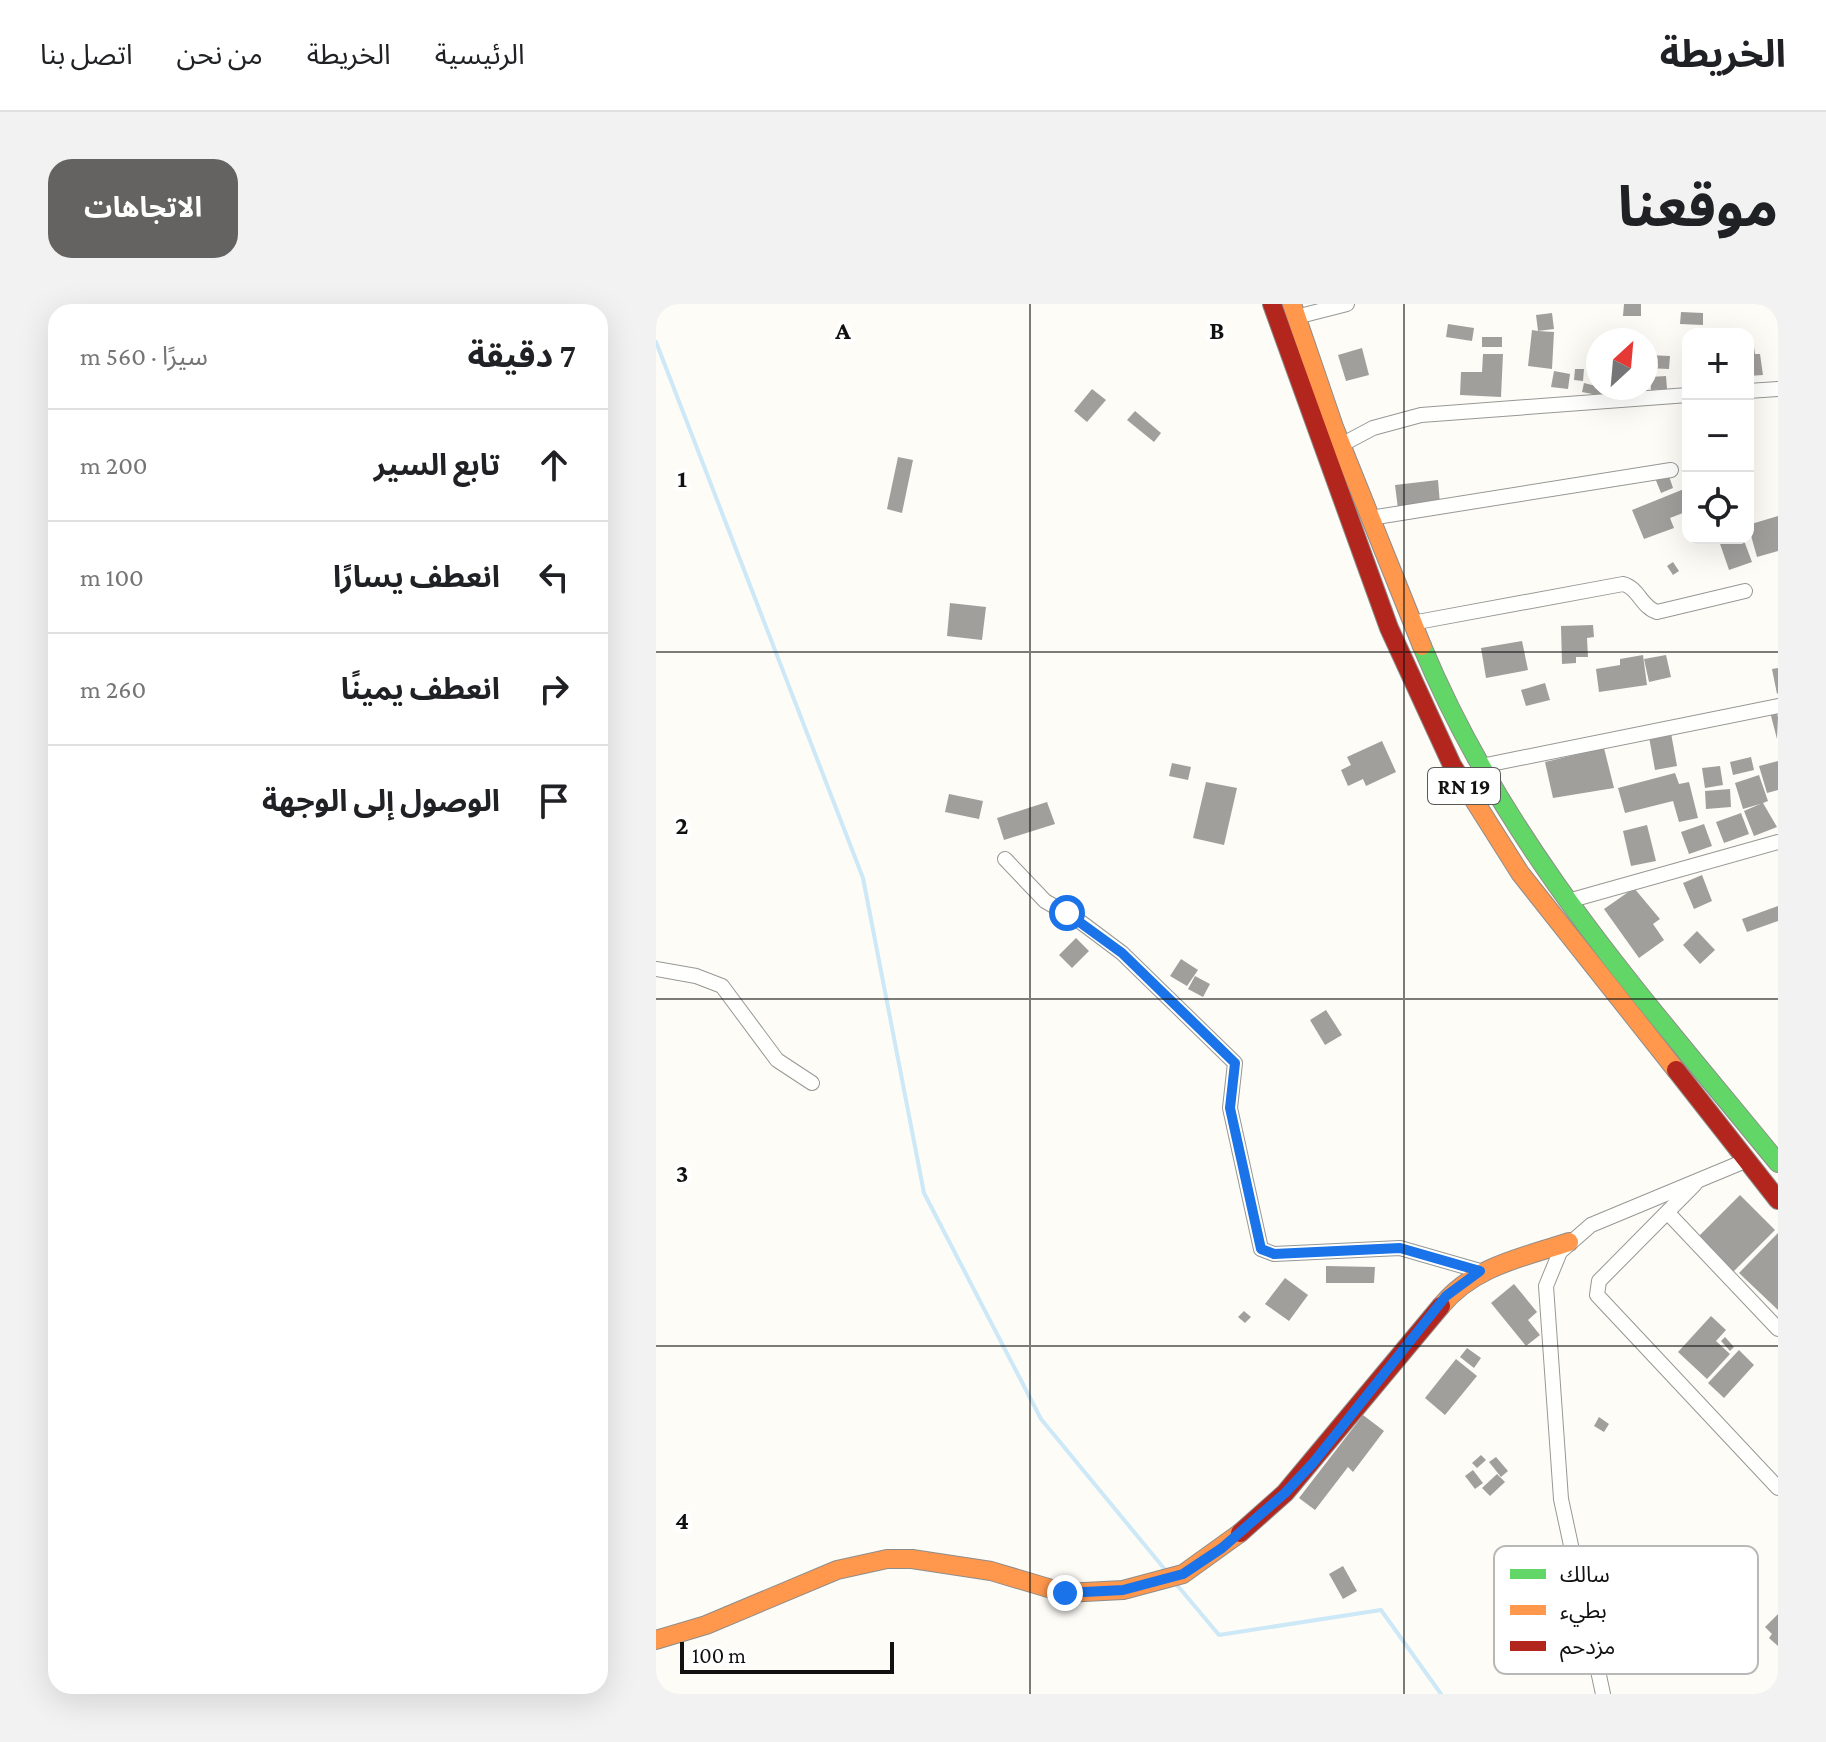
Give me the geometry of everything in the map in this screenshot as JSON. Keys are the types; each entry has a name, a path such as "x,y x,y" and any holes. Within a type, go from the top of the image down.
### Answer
{"main road":[{"name":"RN 19","path":"1287,316 1411,621 1481,766 1523,840 1568,901 1764,1137 1777,1161"},
{"name":"RN 19","path":"1287,316 1389,628 1452,765 1495,838 1778,1200"},
{"path":"1389,628 1396,621 1411,621"},
{"path":"1401,655 1415,651 1421,643"},
{"path":"1764,1137 1745,1138 1746,1162 1767,1170 1777,1161"},
{"path":"656,1640 706,1625 837,1570 887,1559 912,1559 991,1571 1065,1593 1123,1590 1183,1574 1222,1548 1285,1493 1446,1296 1480,1271 1569,1242"}],"street":[{"path":"1287,316 1347,304"},
{"path":"1754,391 1778,389"},
{"path":"1341,445 1373,428 1421,415 1682,395"},
{"path":"1370,518 1671,470"},
{"path":"1411,621 1623,584 1630,586 1646,606 1657,612 1745,591"},
{"path":"1481,766 1778,706"},
{"path":"1568,901 1778,842"},
{"path":"1005,859 1045,901 1078,920 1122,953 1235,1063 1230,1108 1261,1249 1274,1254 1400,1248 1480,1271"},
{"path":"656,969 696,976 722,986 777,1060 812,1083"},
{"path":"1571,1546 1561,1499 1548,1326 1546,1286 1551,1266 1569,1242 1591,1225 1701,1177 1746,1162"},
{"path":"1701,1177 1599,1281 1597,1295 1778,1488"},
{"path":"1668,1213 1778,1329"},
{"path":"1599,1674 1603,1694"}],"building":[{"path":"1624,304 1641,304 1641,316 1623,316"},
{"path":"1681,312 1703,313 1703,325 1680,324"},
{"path":"1552,313 1554,329 1538,331 1536,315"},
{"path":"1448,324 1474,328 1472,341 1446,337"},
{"path":"1532,330 1554,332 1552,369 1528,366"},
{"path":"1482,337 1502,337 1502,347 1482,347"},
{"path":"1754,347 1755,354 1760,354 1763,375 1754,376"},
{"path":"1362,348 1369,375 1346,381 1338,355"},
{"path":"1483,354 1503,354 1501,397 1460,395 1461,372 1482,372"},
{"path":"1658,356 1670,356 1669,369 1658,369"},
{"path":"1575,369 1584,369 1583,381 1574,380"},
{"path":"1554,371 1570,374 1568,389 1551,387"},
{"path":"1658,376 1666,376 1667,389 1658,390"},
{"path":"1092,389 1106,400 1087,422 1074,411"},
{"path":"1135,411 1161,433 1154,442 1127,420"},
{"path":"898,457 913,460 902,513 887,509"},
{"path":"1668,473 1673,488 1661,493 1655,478"},
{"path":"1438,480 1440,504 1398,509 1395,485"},
{"path":"1682,490 1682,513 1670,518 1674,528 1644,539 1632,510"},
{"path":"1778,516 1778,551 1757,557 1753,544 1754,523"},
{"path":"1720,544 1745,544 1752,562 1729,570"},
{"path":"1673,562 1679,571 1673,575 1667,566"},
{"path":"950,603 986,607 982,640 947,636"},
{"path":"1593,625 1594,637 1587,638 1588,657 1576,657 1576,663 1562,664 1561,626"},
{"path":"1522,641 1528,670 1486,678 1481,648"},
{"path":"1643,655 1647,685 1599,692 1596,669 1620,665 1620,659"},
{"path":"1666,655 1671,677 1649,682 1644,659"},
{"path":"1778,668 1778,693 1777,694 1772,669"},
{"path":"1545,683 1550,700 1526,706 1521,690"},
{"path":"1776,710 1778,717 1777,739 1770,712"},
{"path":"1671,733 1677,766 1655,770 1649,737"},
{"path":"1382,741 1396,772 1366,786 1363,779 1348,786 1341,770 1351,765 1347,757"},
{"path":"1604,748 1614,788 1553,798 1545,762"},
{"path":"1751,757 1754,770 1733,775 1730,762"},
{"path":"1778,761 1778,790 1767,793 1759,766"},
{"path":"1172,763 1191,767 1188,780 1169,776"},
{"path":"1720,766 1723,785 1705,788 1702,768"},
{"path":"1675,773 1679,784 1689,782 1698,818 1679,822 1673,801 1625,813 1618,788"},
{"path":"1759,775 1768,801 1763,803 1777,827 1754,836 1744,811 1760,804 1743,809 1735,783"},
{"path":"1206,782 1237,788 1224,845 1193,838"},
{"path":"1730,789 1731,807 1706,809 1705,791"},
{"path":"949,794 983,801 979,819 945,812"},
{"path":"1047,802 1055,824 1004,840 997,818"},
{"path":"1741,813 1749,834 1724,843 1716,822"},
{"path":"1704,824 1712,846 1689,854 1681,832"},
{"path":"1647,825 1656,861 1631,866 1623,831"},
{"path":"1702,875 1712,901 1694,909 1683,883"},
{"path":"1634,888 1660,919 1653,924 1664,940 1639,958 1604,909"},
{"path":"1778,906 1778,921 1747,932 1742,919"},
{"path":"1697,931 1715,950 1700,964 1683,945"},
{"path":"1076,938 1089,951 1072,968 1059,955"},
{"path":"1181,959 1198,970 1187,986 1170,976"},
{"path":"1195,976 1210,984 1203,997 1188,989"},
{"path":"1326,1010 1342,1035 1325,1045 1310,1020"},
{"path":"1740,1195 1775,1230 1733,1272 1698,1237"},
{"path":"1778,1233 1778,1310 1739,1273"},
{"path":"1326,1266 1375,1267 1374,1283 1326,1283"},
{"path":"1285,1278 1308,1295 1289,1321 1265,1304"},
{"path":"1514,1284 1537,1312 1528,1320 1540,1335 1526,1346 1491,1303"},
{"path":"1244,1311 1251,1317 1245,1323 1238,1317"},
{"path":"1711,1316 1726,1330 1716,1341 1730,1354 1707,1379 1678,1352"},
{"path":"1725,1337 1734,1347 1730,1351 1721,1341"},
{"path":"1467,1348 1481,1358 1474,1368 1460,1357"},
{"path":"1739,1350 1754,1365 1724,1398 1708,1383"},
{"path":"1456,1359 1477,1376 1445,1415 1425,1398"},
{"path":"1363,1415 1384,1431 1353,1472 1348,1467 1315,1510 1299,1498"},
{"path":"1599,1417 1609,1424 1604,1432 1594,1426"},
{"path":"1481,1455 1486,1460 1477,1468 1472,1463"},
{"path":"1496,1457 1508,1471 1501,1477 1489,1462"},
{"path":"1473,1470 1483,1483 1475,1489 1465,1476"},
{"path":"1497,1474 1505,1482 1490,1496 1482,1488"},
{"path":"1343,1566 1357,1591 1343,1599 1329,1574"},
{"path":"1778,1614 1778,1646 1769,1638 1772,1634 1765,1627"}],"waterway":[{"path":"656,342 863,878 924,1193 1041,1419 1167,1572"},
{"path":"1177,1585 1219,1635 1381,1610 1441,1694"}],"traffic: fast":[{"path":"1422,646 1456,719 1494,789 1580,918 1778,1163"}],"traffic: slow":[{"path":"1292,304 1334,427 1422,646"},
{"path":"1467,789 1520,873 1676,1070"},
{"path":"1441,1306 1454,1292 1483,1272 1569,1242"},
{"path":"656,1640 706,1625 837,1570 887,1559 912,1559 991,1571 1065,1593 1123,1590 1183,1574 1240,1533"}],"traffic: jam":[{"path":"1272,304 1389,628 1452,765 1467,789"},
{"path":"1676,1070 1778,1200"},
{"path":"1240,1533 1285,1493 1441,1306"}],"route":[{"path":"1065,1593 1123,1590 1183,1574 1222,1548 1285,1493 1313,1463 1446,1296 1480,1271 1400,1248 1274,1254 1261,1249 1257,1244 1230,1108 1237,1070 1235,1063 1122,953 1067,913"}]}
